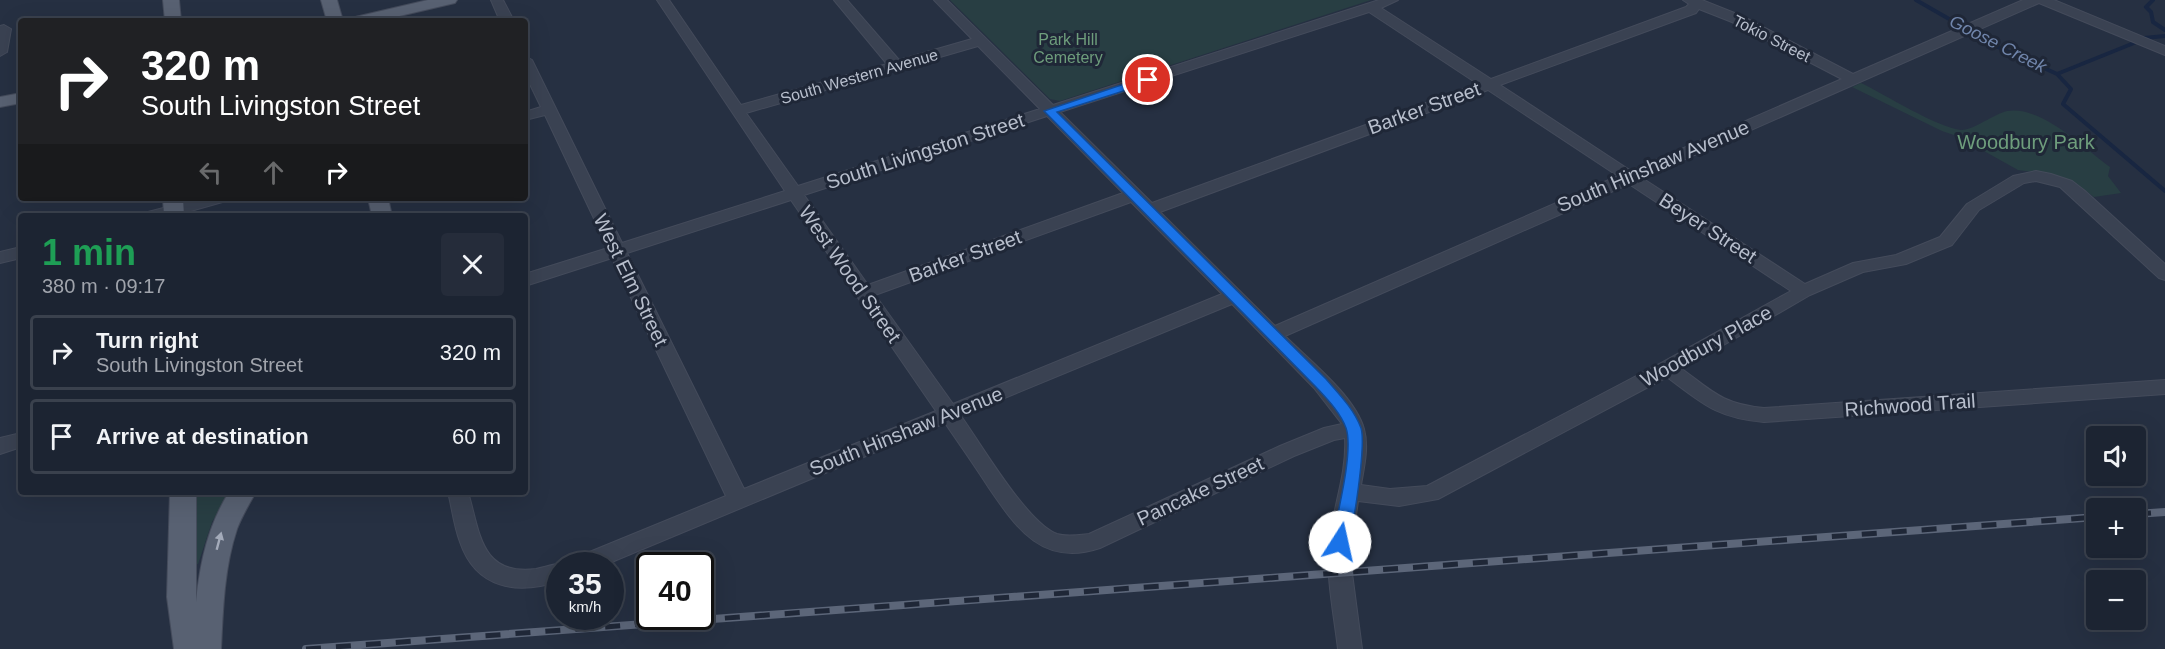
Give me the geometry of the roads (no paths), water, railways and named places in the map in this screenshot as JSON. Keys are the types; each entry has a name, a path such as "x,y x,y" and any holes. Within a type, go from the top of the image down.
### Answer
{"main road":[{"path":"171,0 173,18"},
{"path":"329,0 334,18"},
{"path":"370,18 449,0"},
{"path":"0,102 18,99"},
{"path":"183,495 181,597 189,649"},
{"path":"206,649 213,566 222,530 241,495"}],"street":[{"path":"497,0 506,18"},
{"name":"West Wood Street","path":"663,0 737,111 1023,520 1046,540"},
{"path":"840,0 896,65"},
{"path":"940,0 1338,401 1354,429 1356,449 1341,533 1340,565 1350,649"},
{"name":"South Livingston Street","path":"528,279 1392,0"},
{"name":"South Hinshaw Avenue","path":"1273,334 2034,0"},
{"path":"2043,0 2165,51"},
{"name":"Tokio Street","path":"1693,2 1737,20 1854,80"},
{"name":"Barker Street","path":"1149,210 1690,10 1693,2"},
{"name":"Beyer Street","path":"1371,7 1804,291"},
{"path":"0,52 4,29"},
{"name":"South Western Avenue","path":"737,111 981,41"},
{"name":"West Elm Street","path":"528,67 738,499"},
{"path":"528,115 548,110"},
{"name":"Woodbury Place","path":"1349,490 1374,497 1396,499 1431,493 1668,368 1804,291 1859,267 1900,260 1946,241 1973,207 2019,179 2036,176 2066,184 2165,274"},
{"name":"Barker Street","path":"864,293 1134,195"},
{"path":"169,210 207,201"},
{"path":"0,258 18,253"},
{"name":"South Hinshaw Avenue","path":"611,552 1234,296"},
{"name":"Richwood Trail","path":"1668,368 1718,405 1743,413 1764,415 2165,387"},
{"name":"Pancake Street","path":"1046,540 1064,545 1092,542 1287,451 1331,433 1354,429"},
{"path":"0,446 18,441"},
{"path":"460,495 474,550 483,564 498,575 519,580 546,576"}],"waterway":[{"name":"Goose Creek","path":"1916,0 1998,47 2057,74"},
{"path":"2153,0 2146,7 2151,12 2153,22 2165,30"},
{"path":"2144,38 2165,36"},
{"path":"2057,74 2134,43"},
{"name":"Goose Creek","path":"2057,74 2071,89 2063,104 2165,191"}],"railway":[{"path":"2146,513 2165,512"},
{"path":"306,649 2086,518"}],"park label":[{"name":"Park Hill Cemetery","path":"1068,48"},
{"name":"Woodbury Park","path":"2026,142"}]}
